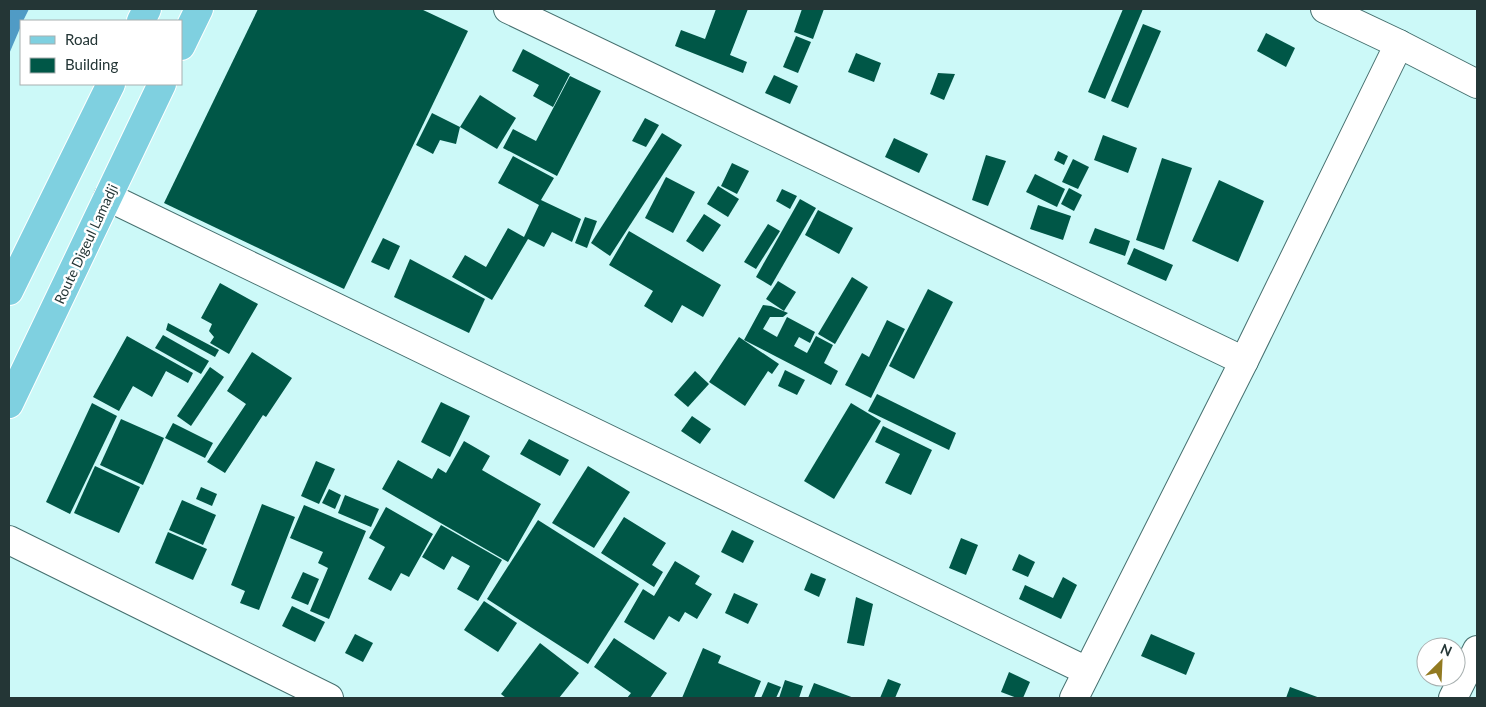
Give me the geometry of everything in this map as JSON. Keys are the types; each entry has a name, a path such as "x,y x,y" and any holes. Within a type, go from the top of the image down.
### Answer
{"main road":[{"path":"182,44 200,9"},
{"path":"9,291 111,85"},
{"name":"Route Digeul Lamadji","path":"9,404 162,85"}],"street":[{"path":"508,9 1244,361"},
{"path":"1325,9 1477,84"},
{"path":"1074,698 1244,361 1399,44"},
{"path":"108,198 1087,671"},
{"path":"9,540 329,698"},
{"path":"1453,698 1477,650"}],"water":[{"path":"9,9 29,9 24,20 20,20 20,28 9,54"}],"building":[{"path":"258,9 421,9 468,31 344,289 164,203"},
{"path":"716,9 748,9 730,55 747,62 743,73 675,46 681,30 705,39"},
{"path":"802,9 824,9 813,39 794,32"},
{"path":"1123,9 1143,9 1105,99 1088,92"},
{"path":"1143,24 1161,31 1128,108 1111,101"},
{"path":"1266,33 1295,48 1286,67 1257,51"},
{"path":"796,36 811,42 798,73 783,67"},
{"path":"523,49 570,74 553,107 533,96 539,85 512,71"},
{"path":"856,53 881,63 874,82 848,72"},
{"path":"938,73 955,74 944,100 930,94"},
{"path":"774,75 798,86 790,104 765,93"},
{"path":"570,76 601,91 557,176 503,148 513,129 536,141"},
{"path":"480,95 516,118 497,149 460,127"},
{"path":"432,113 460,127 456,144 440,140 433,154 416,145"},
{"path":"645,118 659,125 646,147 632,141"},
{"path":"662,133 682,145 610,256 591,243"},
{"path":"1103,135 1137,148 1128,173 1094,160"},
{"path":"894,138 928,154 919,173 885,157"},
{"path":"1058,151 1068,156 1064,165 1054,160"},
{"path":"986,155 1006,161 988,206 972,200"},
{"path":"513,156 554,178 541,200 581,219 572,242 552,232 544,247 528,239 492,300 452,277 465,255 486,267 508,228 524,237 539,205 498,183"},
{"path":"1162,158 1192,168 1164,250 1136,240"},
{"path":"1073,159 1089,167 1078,189 1062,182"},
{"path":"732,163 749,171 737,194 721,186"},
{"path":"1035,174 1065,189 1057,207 1026,192"},
{"path":"666,177 695,192 673,233 645,218"},
{"path":"1219,180 1264,201 1238,262 1192,241"},
{"path":"718,186 739,199 728,217 707,204"},
{"path":"1069,188 1082,195 1074,211 1061,204"},
{"path":"782,189 797,196 790,209 776,201"},
{"path":"800,199 816,208 771,286 756,277"},
{"path":"1038,205 1071,216 1063,240 1030,229"},
{"path":"818,210 853,228 839,254 805,235"},
{"path":"704,214 721,225 703,252 686,241"},
{"path":"585,217 597,221 587,248 575,243"},
{"path":"768,224 780,231 756,269 744,262"},
{"path":"1095,228 1130,241 1125,256 1089,243"},
{"path":"629,231 721,285 703,317 682,305 672,323 644,306 653,291 609,265"},
{"path":"383,238 400,246 389,270 371,262"},
{"path":"1134,248 1173,265 1166,281 1127,264"},
{"path":"410,259 485,299 469,333 394,297"},
{"path":"852,277 868,287 835,344 818,334"},
{"path":"778,281 796,292 784,311 766,299"},
{"path":"220,283 258,304 229,354 210,343 214,337 209,331 212,324 201,318"},
{"path":"928,289 953,302 914,379 889,366"},
{"path":"763,305 788,313 783,317 770,317 763,329 777,337 787,317 815,332 810,343 799,337 794,346 807,353 816,336 833,345 824,363 838,371 831,385 744,340"},
{"path":"887,320 905,329 871,398 845,385 862,353 869,357"},
{"path":"168,323 219,350 215,357 166,330"},
{"path":"163,335 209,361 201,374 155,348"},
{"path":"127,336 193,373 188,383 166,371 152,397 133,386 119,411 93,397"},
{"path":"739,337 779,364 772,374 768,371 745,406 709,382"},
{"path":"252,352 292,378 266,417 263,415 225,473 207,462 246,404 227,391"},
{"path":"210,367 224,377 191,426 177,416"},
{"path":"785,370 805,380 797,395 778,386"},
{"path":"695,371 709,384 688,407 674,395"},
{"path":"877,394 956,433 949,450 868,411"},
{"path":"441,402 470,416 450,457 421,442"},
{"path":"92,403 117,416 70,514 46,502"},
{"path":"851,403 881,421 834,499 804,481"},
{"path":"692,416 711,429 700,444 681,431"},
{"path":"121,419 164,438 143,485 100,465"},
{"path":"173,423 213,443 205,458 165,438"},
{"path":"883,426 932,450 911,495 885,483 900,454 875,442"},
{"path":"529,439 569,460 560,476 520,454"},
{"path":"464,441 490,456 482,470 541,504 508,562 382,489 398,460 432,479 438,468 446,473"},
{"path":"316,461 335,469 319,504 301,496"},
{"path":"95,466 140,487 119,533 74,513"},
{"path":"588,466 630,492 594,548 552,523"},
{"path":"201,487 217,494 212,506 196,499"},
{"path":"329,489 341,495 335,509 322,503"},
{"path":"345,495 379,509 371,527 338,513"},
{"path":"182,500 216,515 203,545 169,530"},
{"path":"262,504 295,517 259,610 240,603 245,591 231,585"},
{"path":"304,505 366,531 329,619 310,611 328,568 318,563 323,552 290,538"},
{"path":"386,507 433,534 409,577 401,573 391,591 368,579 385,547 369,538"},
{"path":"624,517 666,543 652,565 663,572 654,587 601,553"},
{"path":"538,520 639,584 588,664 487,599"},
{"path":"441,525 502,560 478,601 457,589 470,566 452,556 444,570 422,557"},
{"path":"732,530 754,541 743,563 721,552"},
{"path":"168,532 207,549 193,580 155,563"},
{"path":"961,538 978,545 966,575 949,568"},
{"path":"1019,554 1035,562 1028,577 1012,570"},
{"path":"675,561 700,576 695,584 712,594 697,619 685,612 679,622 669,616 654,640 624,622 643,589 654,596"},
{"path":"303,572 319,579 308,605 291,598"},
{"path":"811,573 826,579 819,597 804,590"},
{"path":"1063,577 1077,585 1061,619 1019,599 1025,585 1053,598"},
{"path":"734,593 758,604 748,624 725,613"},
{"path":"856,597 873,604 864,646 847,643"},
{"path":"484,601 517,623 498,652 464,630"},
{"path":"292,606 325,622 315,642 282,626"},
{"path":"355,634 373,643 363,662 345,653"},
{"path":"1151,634 1195,653 1186,675 1141,656"},
{"path":"614,638 667,673 650,698 627,698 631,693 594,667"},
{"path":"540,643 579,673 559,698 506,698 501,694"},
{"path":"703,648 721,656 718,663 761,681 754,698 682,698"},
{"path":"1009,672 1030,682 1023,698 1017,698 1001,692"},
{"path":"888,679 901,684 895,698 880,698"},
{"path":"785,680 803,686 799,698 779,698"},
{"path":"768,682 781,687 776,698 761,698"},
{"path":"814,683 854,698 808,698"},
{"path":"1290,687 1320,698 1286,698"}]}
